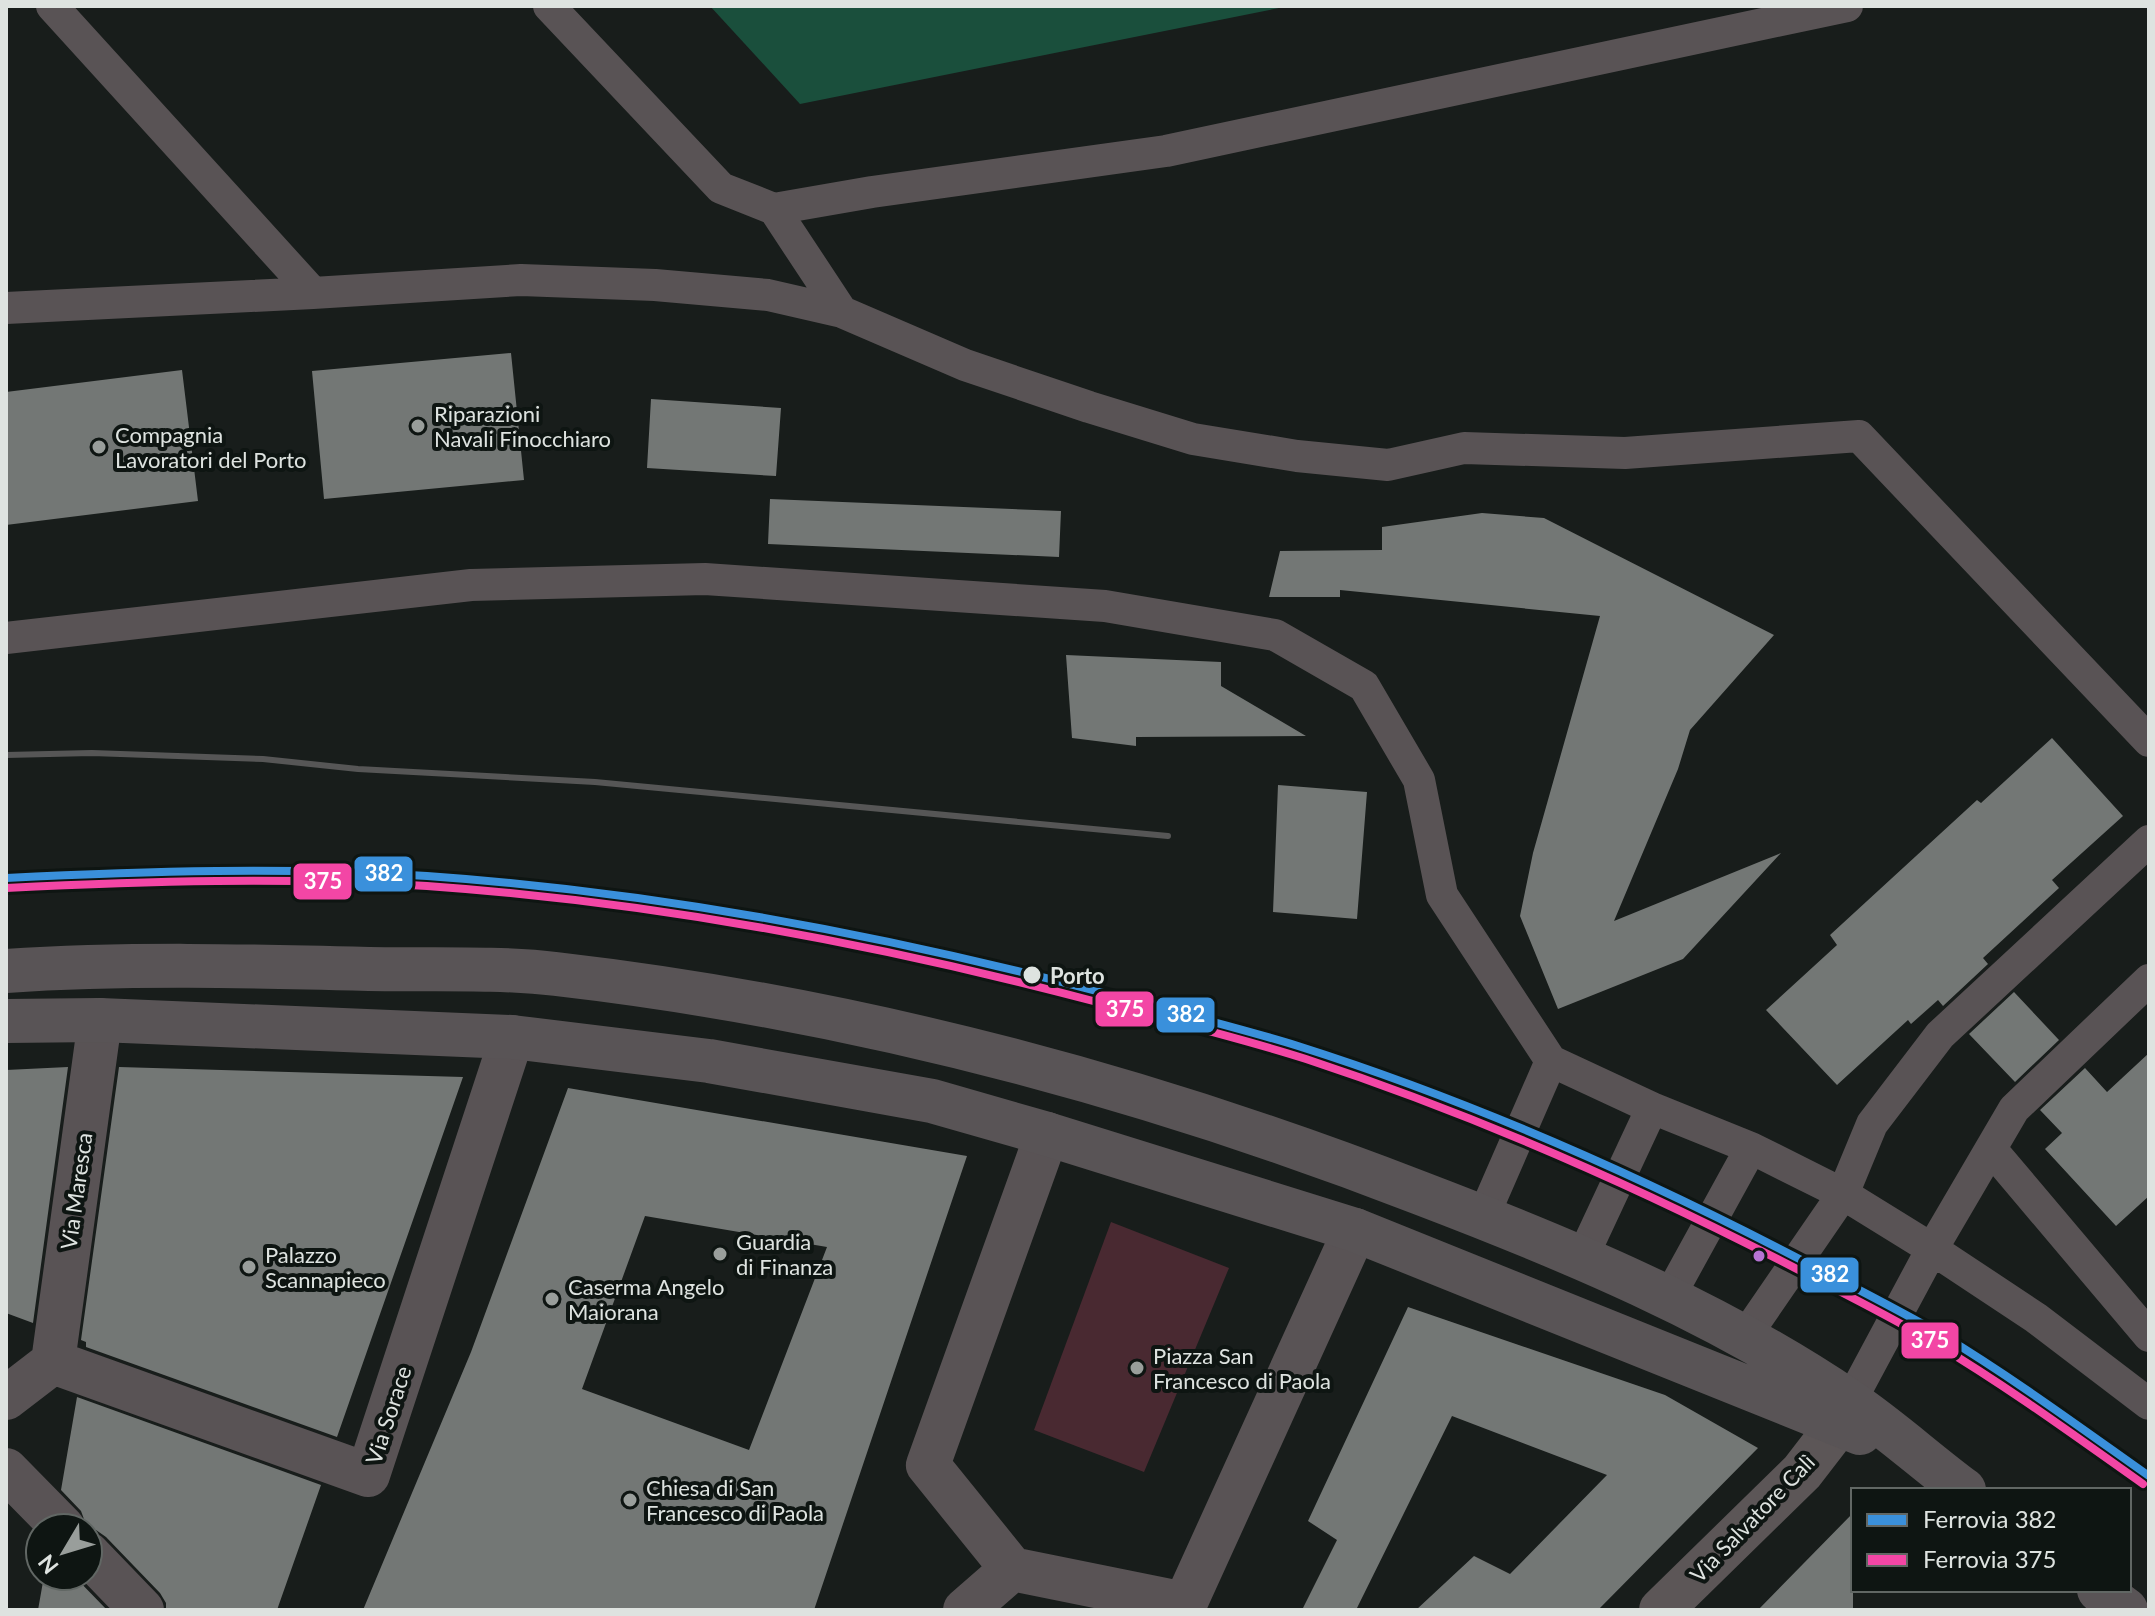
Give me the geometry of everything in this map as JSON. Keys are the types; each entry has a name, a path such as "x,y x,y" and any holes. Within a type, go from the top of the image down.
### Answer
{"main road":[{"path":"6,971 190,965 551,973 712,996 867,1025 1064,1076 1203,1117 1353,1167 1483,1217 1668,1299 1744,1338 1844,1413 1948,1478"},
{"path":"6,1021 100,1020 512,1037 709,1061 932,1101 1355,1230 1844,1413"},
{"name":"Via Salvatore Calì","path":"1661,1610 1802,1472 1844,1413"},
{"path":"2102,1592 2126,1610"}],"street":[{"name":"Via Maresca","path":"53,1362 100,1020"},
{"name":"Via Sorace","path":"53,1362 368,1475 512,1037"},
{"path":"1047,1134 928,1465 1012,1569 1191,1607 1355,1230"},
{"path":"6,1398 53,1362"},
{"path":"6,1470 47,1512"},
{"path":"965,1610 1012,1569"},
{"path":"104,1571 142,1610"}],"lane":[{"path":"52,6 313,293"},
{"path":"549,6 721,188 774,209 872,192 1166,151 1847,6"},
{"path":"774,209 842,312"},
{"path":"6,308 521,280 655,285 768,295 842,312 965,365 1089,407 1193,439 1297,456 1388,465 1464,448 1625,453 1859,436 2149,741"},
{"path":"6,638 471,585 705,579 1105,606 1275,635 1364,686 1419,780 1442,895 1551,1061 1652,1108 1751,1148 1843,1194 2036,1318 2149,1404"},
{"path":"1744,1338 1843,1194 1872,1124 1940,1035 2149,841"},
{"path":"1844,1413 1932,1249 2014,1109 2149,980"},
{"path":"1483,1217 1551,1061"},
{"path":"1581,1260 1652,1108"},
{"path":"1668,1299 1751,1148"},
{"path":"1991,1149 2149,1336"}],"shaded area":[{"path":"710,6 1289,6 800,104"},
{"path":"1111,1222 1229,1268 1144,1472 1034,1430"}],"building":[{"name":"Riparazioni Navali Finocchiaro","path":"511,353 524,480 324,499 312,371"},
{"name":"Compagnia Lavoratori del Porto","path":"182,370 198,501 6,525 6,392"},
{"path":"651,399 781,408 776,476 647,468"},
{"path":"770,499 1061,511 1059,557 768,544"},
{"path":"1482,513 1544,518 1774,635 1690,730 1678,769 1614,921 1781,853 1683,959 1558,1009 1520,916 1533,853 1600,616 1340,590 1340,597 1269,597 1280,551 1382,550 1382,527"},
{"path":"1066,655 1221,662 1221,686 1306,736 1136,737 1136,746 1072,738"},
{"path":"2052,738 2123,816 2052,880 2059,888 1983,958 1988,964 1943,1006 1938,1000 1911,1024 1908,1020 1837,1085 1766,1010 1837,945 1830,935 1977,800 1981,803"},
{"path":"1278,785 1367,792 1357,919 1273,912"},
{"path":"2014,992 2059,1040 2015,1082 1969,1034"},
{"path":"2149,1053 2149,1196 2116,1226 2045,1149 2062,1133 2040,1110 2085,1068 2107,1092"},
{"path":"68,1067 33,1323 6,1313 6,1070"},
{"name":"Palazzo Scannapieco","path":"119,1067 463,1077 337,1437 86,1347 86,1342 81,1340"},
{"path":"568,1088 967,1156 814,1610 363,1610 471,1352","holes":["645,1216 827,1247 749,1450 582,1389"]},
{"path":"1408,1307 1665,1395 1758,1448 1598,1610 1416,1610 1474,1556 1510,1574 1607,1475 1452,1416 1356,1610 1302,1610 1337,1540 1308,1521"},
{"path":"77,1397 321,1485 277,1610 166,1610 160,1593 104,1536 104,1512 81,1512 61,1490"},
{"path":"1851,1515 1853,1610 1758,1610"},
{"path":"41,1592 90,1592 107,1610 38,1610"}],"railway":[{"path":"6,755 92,753 263,759 358,769 595,782 1168,836"}],"rail line":[{"name":"382","path":"6,878 164,872 322,872 427,876 597,893 682,904 850,934 1017,971 1249,1032 1364,1068 1495,1117 1687,1202 1942,1335 2149,1476"},
{"name":"375","path":"6,888 164,882 322,882 427,886 597,903 681,914 849,944 1015,981 1228,1036 1306,1059 1437,1106 1566,1158 1692,1216 1921,1335 1963,1360 2143,1484"}],"place":[{"name":"Riparazioni Navali Finocchiaro","path":"418,426"},
{"name":"Compagnia Lavoratori del Porto","path":"99,447"},
{"name":"Porto","path":"1032,975"},
{"name":"Guardia di Finanza","path":"720,1254"},
{"name":"Palazzo Scannapieco","path":"249,1267"},
{"name":"Caserma Angelo Maiorana","path":"552,1299"},
{"name":"Piazza San Francesco di Paola","path":"1137,1368"},
{"name":"Chiesa di San Francesco di Paola","path":"630,1500"}]}
